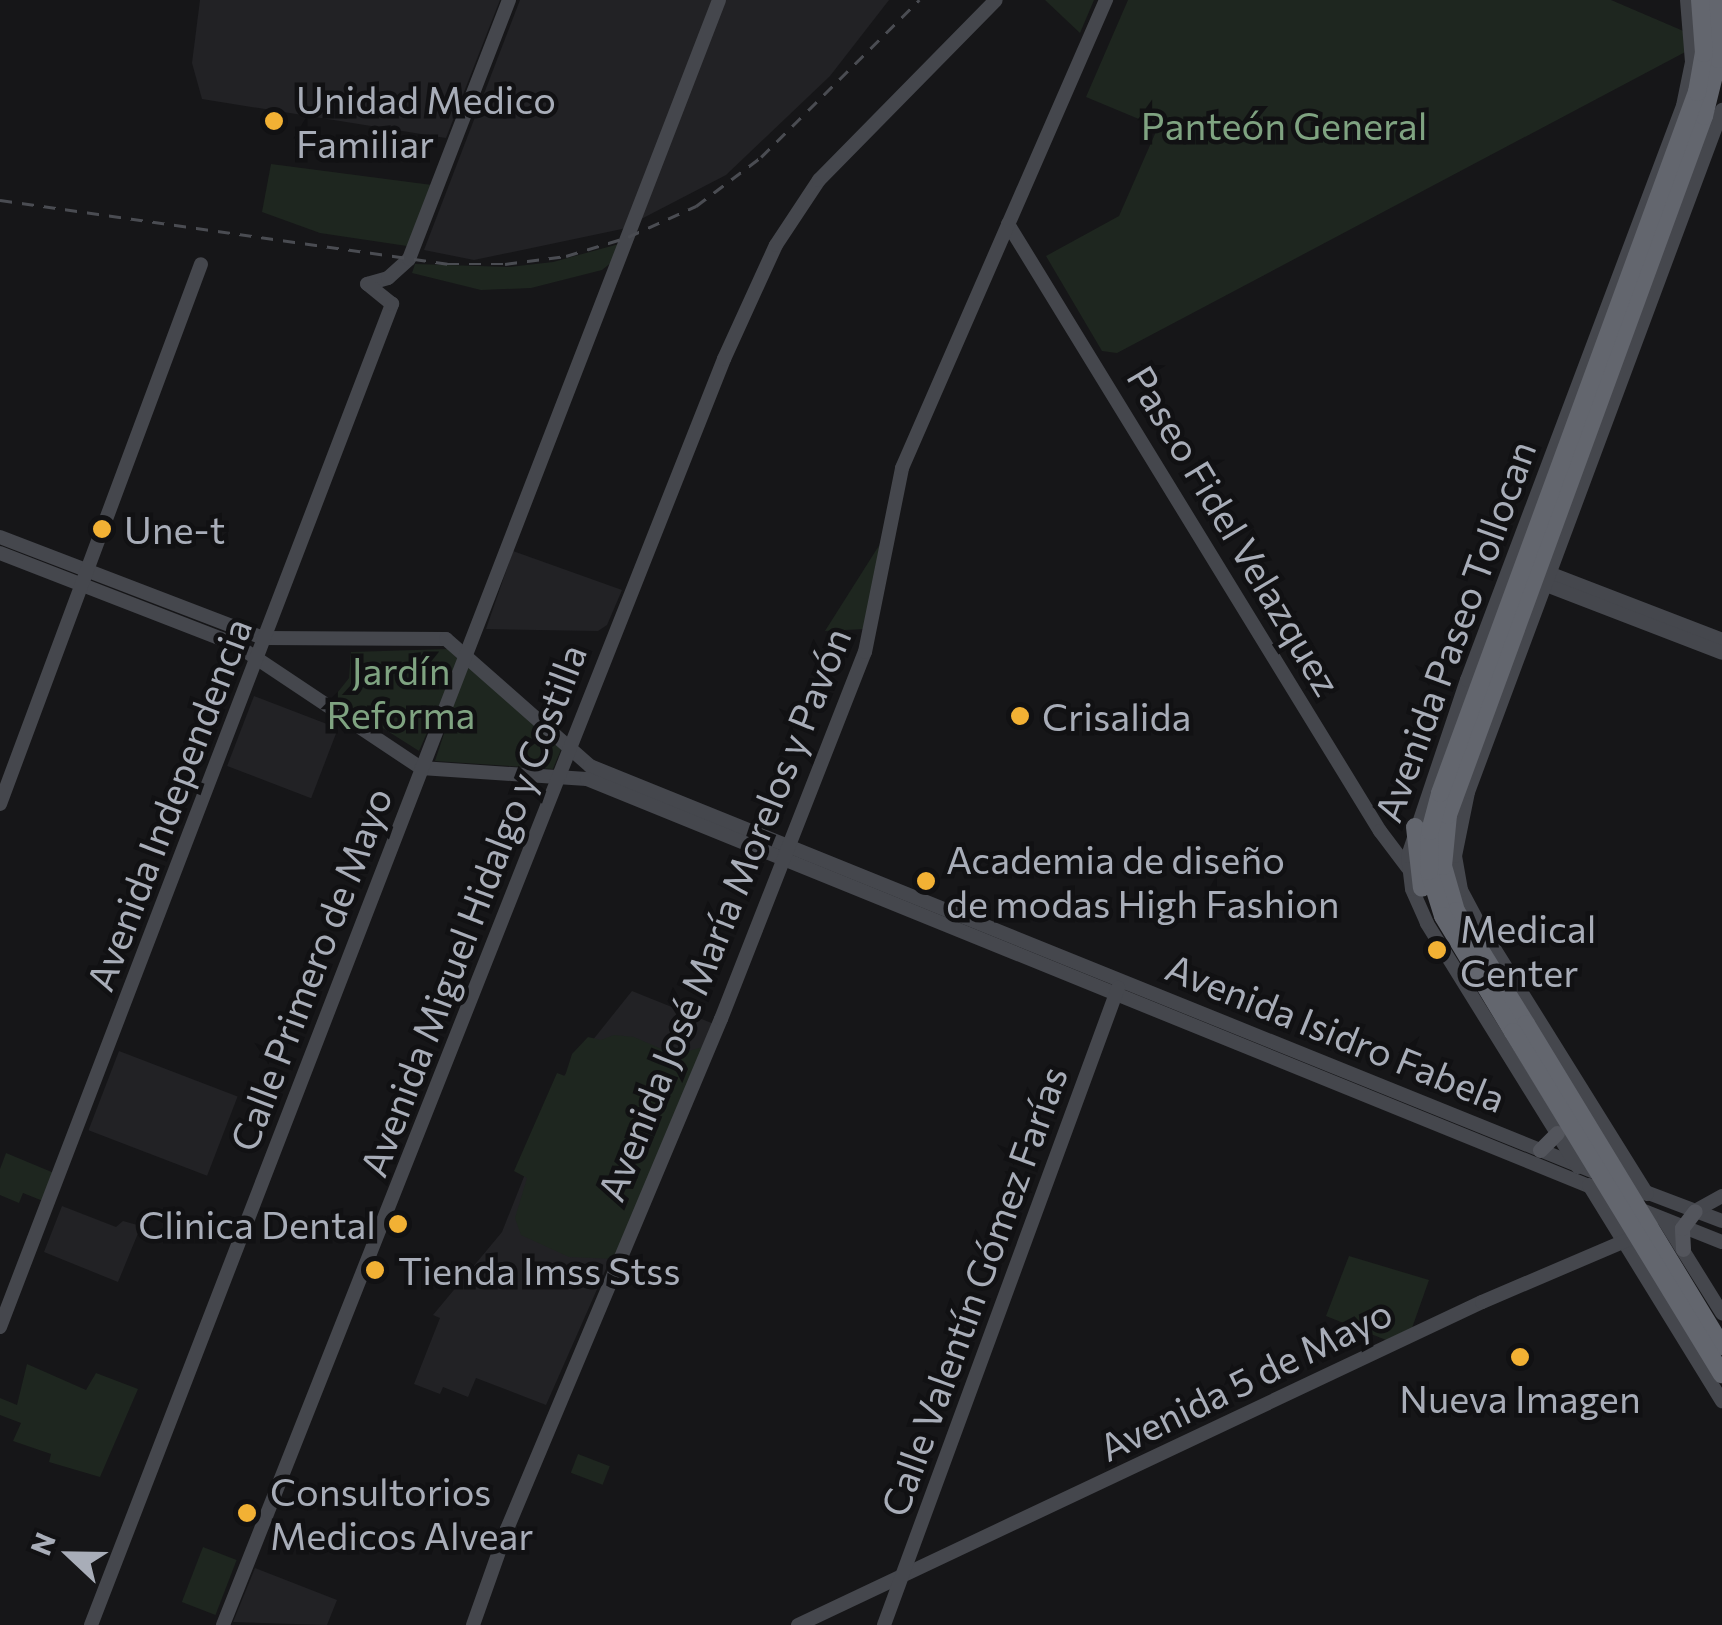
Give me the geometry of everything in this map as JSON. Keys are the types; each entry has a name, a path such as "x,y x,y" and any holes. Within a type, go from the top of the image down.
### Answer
{"highway":[{"name":"Avenida Paseo Tollocan","path":"1700,0 1704,53 1697,92 1440,794 1430,832 1443,916 1722,1346"},
{"name":"Avenida Paseo Tollocan","path":"1714,0 1718,59 1704,116 1448,815 1436,869 1519,1028 1722,1374"},
{"path":"1415,827 1421,886 1427,900 1443,916"},
{"path":"1463,896 1488,963"}],"main road":[{"name":"Avenida Independencia","path":"0,1326 267,639 392,304 367,284 388,278 409,259 509,0"},
{"name":"Calle Primero de Mayo","path":"91,1625 719,0"},
{"name":"Avenida Miguel Hidalgo y Costilla","path":"224,1625 736,330 785,228 808,194 967,23 983,0"},
{"name":"Avenida Miguel Hidalgo y Costilla","path":"967,23 996,0"},
{"name":"Avenida José María Morelos y Pavón","path":"473,1625 507,1529 787,853 872,634 902,468 1106,0"},
{"path":"1688,0 1703,10 1722,7"},
{"name":"Avenida Paseo Tollocan","path":"1688,0 1692,62 1674,132 1467,680 1415,827 1408,868 1427,922 1722,1401"},
{"name":"Avenida Paseo Tollocan","path":"1722,110 1459,824 1456,866 1463,896 1722,1314"},
{"path":"1674,132 1697,123 1709,128 1713,136"},
{"name":"Paseo Fidel Velazquez","path":"1008,224 1380,831 1408,868"},
{"path":"0,804 201,264"},
{"path":"1530,516 1537,531 1547,536 1563,536 1566,530"},
{"name":"Avenida Isidro Fabela","path":"0,537 221,638 259,659 421,768 587,779 787,853 1722,1221"},
{"name":"Avenida Isidro Fabela","path":"0,553 267,639 446,639 590,766 787,853"},
{"path":"1510,565 1722,640"},
{"path":"1548,579 1722,653"},
{"path":"1494,608 1505,600 1519,600 1530,609 1533,622"},
{"path":"1467,680 1477,700 1487,705 1502,702"},
{"name":"Avenida Isidro Fabela","path":"1119,986 1290,1068 1588,1184 1665,1222 1722,1242"},
{"name":"Calle Valentín Gómez Farías","path":"884,1625 1119,986"},
{"path":"1540,1150 1560,1138 1574,1147 1590,1144 1600,1133 1603,1122"},
{"name":"Avenida 5 de Mayo","path":"798,1625 1244,1412 1722,1196"},
{"path":"1647,1281 1649,1265 1661,1254 1685,1253 1682,1228 1695,1211"}],"shaded area":[{"path":"200,0 500,0 446,138 202,99 192,63"},
{"path":"520,0 889,0 830,76 726,175 622,229 474,260 424,250"},
{"path":"513,551 622,590 607,625 598,631 486,629"},
{"path":"254,696 338,728 311,798 227,766"},
{"path":"632,991 714,1024 546,1405 476,1378 468,1397 443,1387 440,1394 414,1384 440,1318 433,1315 502,1232 564,1076"},
{"path":"119,1051 238,1097 207,1176 89,1130"},
{"path":"62,1206 116,1227 123,1221 141,1226 118,1282 44,1252"},
{"path":"255,1568 337,1600 327,1625 233,1622"}],"green space":[{"path":"1045,0 1094,0 1080,33"},
{"name":"Panteón General","path":"1128,0 1611,0 1688,33 1689,50 1117,353 1102,351 1046,256 1119,216 1158,127 1086,97"},
{"path":"271,164 432,185 407,246 320,233 262,212"},
{"path":"619,244 612,262 602,270 531,288 481,290 412,273 415,264 509,267 553,262"},
{"path":"880,544 865,629 825,631"},
{"name":"Jardín Reforma","path":"448,649 459,660 419,751 334,697 349,678 351,652"},
{"path":"467,664 562,747 553,769 435,761"},
{"path":"614,1035 634,1037 675,1055 702,1047 615,1259 569,1257 521,1235 515,1218 527,1178 514,1171 557,1073 565,1076 572,1054 588,1037 601,1040"},
{"path":"6,1153 54,1173 43,1201 23,1193 19,1203 0,1195 0,1169"},
{"path":"1349,1256 1429,1280 1412,1328 1386,1340 1326,1316"},
{"path":"27,1364 86,1390 96,1373 138,1389 100,1477 49,1462 51,1454 13,1441 21,1423 0,1415 0,1398 17,1405"},
{"path":"578,1454 610,1466 603,1485 571,1473"},
{"path":"203,1547 237,1560 215,1615 182,1602"}],"railway":[{"path":"0,200 447,264 505,264 566,256 628,237 696,206 761,157 919,0"}],"place":[{"name":"Unidad Medico Familiar","path":"274,121"},
{"name":"Une-t","path":"102,529"},
{"name":"Crisalida","path":"1020,716"},
{"name":"Academia de diseño de modas High Fashion","path":"926,881"},
{"name":"Medical Center","path":"1437,950"},
{"name":"Clinica Dental","path":"398,1224"},
{"name":"Tienda Imss Stss","path":"375,1270"},
{"name":"Nueva Imagen","path":"1520,1357"},
{"name":"Consultorios Medicos Alvear","path":"247,1513"}]}
